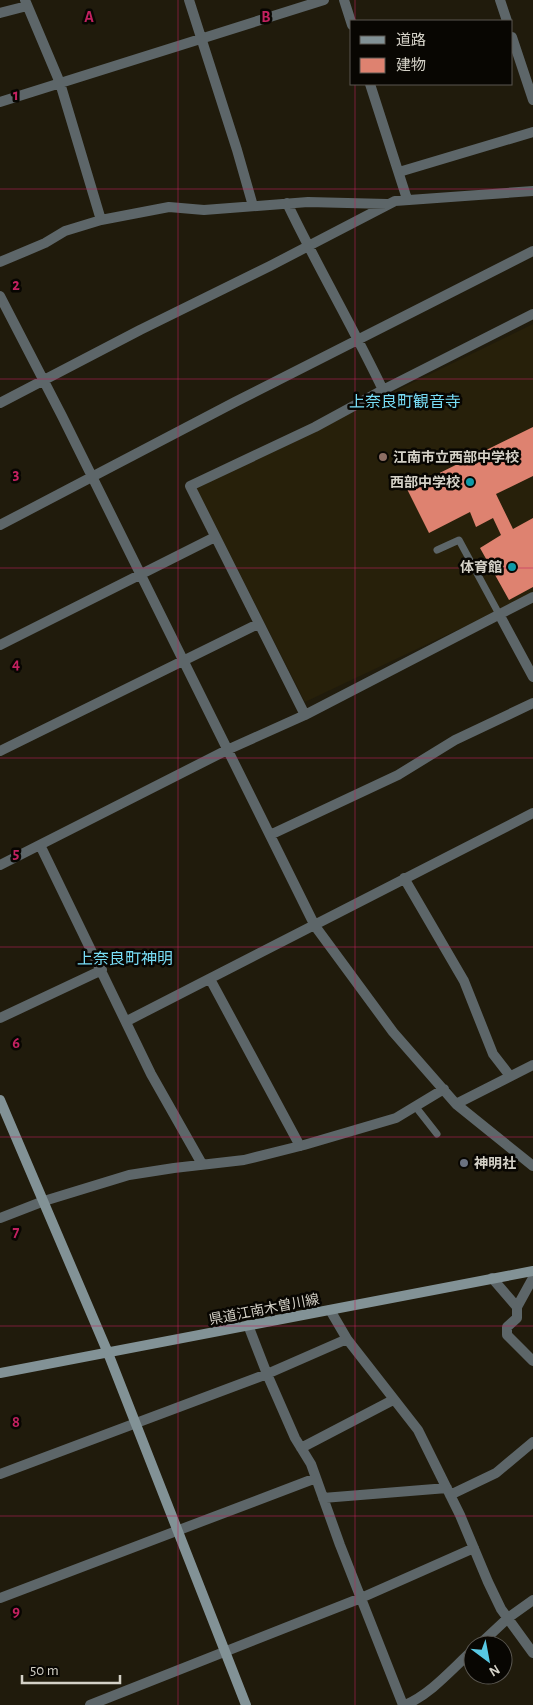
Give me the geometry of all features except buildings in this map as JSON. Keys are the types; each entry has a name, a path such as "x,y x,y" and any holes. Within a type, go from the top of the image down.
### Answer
{"street":[{"path":"189,0 253,206"},
{"path":"0,102 324,0"},
{"path":"344,0 350,20"},
{"path":"500,0 507,20"},
{"path":"0,13 26,3 60,83 102,220"},
{"path":"513,40 533,100"},
{"path":"370,85 407,200"},
{"path":"399,172 533,132"},
{"path":"0,403 395,200 533,191"},
{"path":"0,262 45,243 65,231 102,220 169,207 204,210 308,202 388,204"},
{"path":"288,203 308,246 359,340 383,390"},
{"path":"0,525 533,251"},
{"path":"0,296 315,926 393,1032 456,1104 533,1166"},
{"path":"305,715 190,486 315,427 383,390 533,314"},
{"path":"0,645 215,537"},
{"path":"0,865 227,750 305,715 533,597"},
{"path":"499,614 533,677"},
{"path":"0,751 258,624"},
{"path":"270,835 398,775 455,740 533,703"},
{"path":"127,1021 533,813"},
{"path":"40,845 152,1074 202,1164"},
{"path":"404,878 464,981 493,1054 510,1076"},
{"path":"0,1018 102,970"},
{"path":"210,979 300,1146"},
{"path":"456,1104 533,1065"},
{"path":"0,1218 44,1201 128,1175 244,1160 300,1146 396,1118 444,1089"},
{"path":"0,1100 108,1353 176,1531 246,1705"},
{"name":"県道江南木曽川線","path":"0,1373 533,1271"},
{"path":"492,1278 517,1307"},
{"path":"533,1278 517,1307 517,1318 507,1327 507,1335 533,1361"},
{"path":"330,1310 347,1339 418,1430 449,1492 501,1608 533,1653"},
{"path":"248,1326 295,1438 311,1464 360,1598 404,1705 414,1701 430,1690 463,1659"},
{"path":"0,1474 267,1374 347,1339"},
{"path":"301,1448 393,1400"},
{"path":"323,1498 449,1492 496,1473 533,1442"},
{"path":"0,1598 316,1478"},
{"path":"90,1705 360,1598 474,1548"},
{"path":"490,1635 508,1618 533,1600"}],"lane":[{"path":"437,550 459,540 499,614"},
{"path":"415,1106 438,1134"}],"shaded area":[{"path":"533,324 533,594 305,702 196,488"}],"place":[{"name":"江南市立西部中学校","path":"383,457"},
{"name":"西部中学校","path":"470,482"},
{"name":"体育館","path":"512,567"},
{"name":"神明社","path":"464,1163"}],"district":[{"name":"上奈良町観音寺","path":"405,401"},
{"name":"上奈良町神明","path":"125,958"}]}
